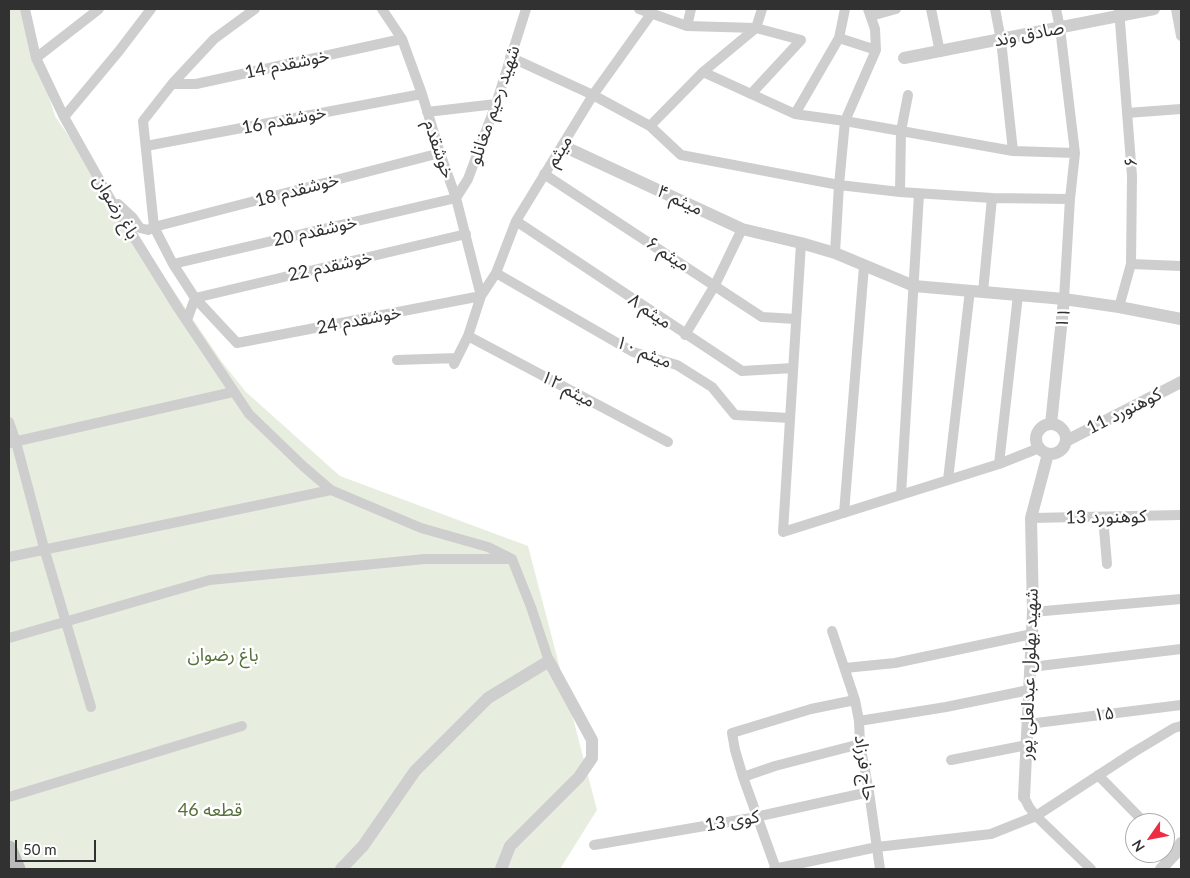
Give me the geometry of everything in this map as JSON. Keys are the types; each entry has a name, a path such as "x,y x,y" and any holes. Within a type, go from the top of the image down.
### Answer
{"main road":[{"path":"9,848 18,869"}],"street":[{"name":"باغ رضوان","path":"25,9 36,58 64,117 109,196 186,320 249,414 331,490 421,528 488,547 512,559"},
{"path":"36,58 99,9"},
{"path":"64,117 151,9"},
{"path":"186,320 195,298 173,264 154,227 144,121 172,84 214,39 255,9"},
{"name":"خوشقدم","path":"382,9 402,39 422,94 456,198 481,296"},
{"name":"شهید رحیم مغانلو","path":"456,198 468,179 496,104 526,9"},
{"path":"639,9 687,26 756,28 801,40 750,94"},
{"path":"687,26 691,9"},
{"path":"650,126 703,72 756,28 762,9"},
{"path":"795,114 839,38 845,9"},
{"path":"835,253 839,185 846,121 876,50 876,29 869,12 896,9"},
{"path":"931,9 940,52"},
{"path":"995,9 1001,40 1013,151"},
{"path":"1056,9 1075,153 1064,299"},
{"name":"صادق وند","path":"904,58 1060,28 1119,12 1154,9"},
{"path":"1176,9 1181,36"},
{"name":"۶","path":"1119,12 1132,176 1131,264 1119,307"},
{"name":"میثم","path":"397,360 456,361 468,336 481,296 496,272 516,221 592,96 651,14"},
{"path":"839,38 876,50"},
{"name":"خوشقدم 14","path":"172,84 196,84 402,39"},
{"path":"510,57 650,126 681,155 839,185 919,194 1070,200"},
{"path":"703,72 795,114 846,121 1013,151 1075,153"},
{"name":"خوشقدم 16","path":"146,146 422,94"},
{"path":"900,192 901,131 908,95"},
{"path":"427,112 496,104"},
{"path":"1127,113 1181,109"},
{"name":"۴ میثم","path":"563,146 742,229 835,253 914,286 1064,299"},
{"name":"خوشقدم 18","path":"154,227 440,153"},
{"name":"۶ میثم","path":"544,174 762,317 796,319"},
{"path":"901,495 919,194"},
{"path":"109,196 133,218 140,228 148,230 154,227"},
{"name":"خوشقدم 20","path":"173,264 456,198"},
{"path":"948,480 992,198"},
{"name":"۸ میثم","path":"516,221 742,371 793,368"},
{"path":"686,334 715,285 742,229"},
{"name":"خوشقدم 22","path":"195,298 466,234"},
{"path":"801,243 783,532 1043,451 1058,453 1062,450 1066,441 1064,431 1060,427 1051,424 1042,427 1036,434 1036,444 1043,451"},
{"path":"1131,264 1181,266"},
{"path":"844,513 864,266"},
{"name":"۱۰ میثم","path":"496,272 633,352 677,365 712,387 735,415 790,418"},
{"path":"999,464 1018,295"},
{"name":"خوشقدم 24","path":"195,298 237,343 481,296"},
{"name":"۱۱","path":"1051,424 1064,299 1181,319"},
{"name":"۱۲ میثم","path":"468,336 668,442"},
{"name":"کوهنورد 11","path":"1066,441 1181,382"},
{"path":"12,443 233,392"},
{"path":"9,422 12,443 91,707"},
{"name":"شهید بهلول عبدلعلی پور","path":"1043,451 1031,518 1033,612 1024,797 1028,807 1036,816 1091,869"},
{"path":"9,557 44,548 331,490"},
{"name":"کوهنورد 13","path":"1031,518 1181,515"},
{"path":"1103,517 1108,564"},
{"path":"9,638 210,580 425,559 512,559 549,661 592,740 592,758 579,777 510,846 501,869"},
{"path":"1033,612 1181,599"},
{"name":"حاج فرزاد","path":"832,631 855,700 880,869"},
{"path":"845,668 895,662 1032,634"},
{"path":"1030,667 1181,649"},
{"path":"341,869 363,846 416,770 488,698 549,661"},
{"path":"859,721 946,707 1029,690"},
{"path":"855,700 811,709 732,733 743,776 775,869 877,847 991,834 1036,816 1098,774 1174,728 1181,726"},
{"name":"۱۵","path":"1028,724 1181,705"},
{"path":"9,797 242,726"},
{"path":"743,776 860,744"},
{"path":"951,760 1027,745"},
{"path":"1098,774 1135,813"},
{"name":"کوی 13","path":"594,845 758,817 869,792"},
{"path":"1162,869 1178,848"}],"green space":[{"name":"باغ رضوان","path":"9,9 22,9 55,116 222,362 246,392 340,476 528,546 597,810 560,869 9,869"}],"park label":[{"name":"قطعه 46","path":"210,810"}]}
